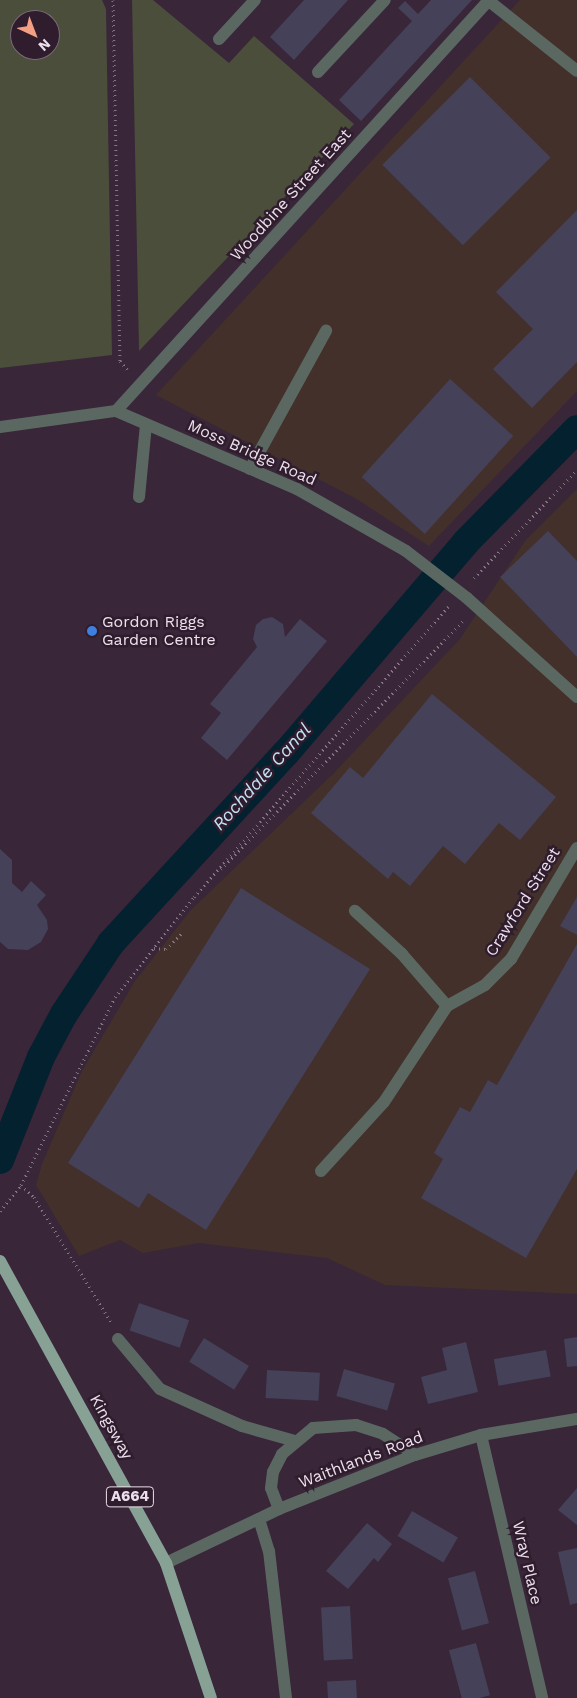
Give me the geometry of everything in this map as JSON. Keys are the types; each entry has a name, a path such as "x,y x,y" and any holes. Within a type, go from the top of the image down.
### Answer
{"main road":[{"name":"Kingsway","path":"0,1261 26,1305 166,1562 211,1698"}],"street":[{"path":"220,39 255,0"},
{"path":"318,72 384,0"},
{"name":"Woodbine Street East","path":"116,411 489,0"},
{"path":"489,0 577,71"},
{"path":"250,469 326,332"},
{"path":"0,427 116,411"},
{"name":"Moss Bridge Road","path":"116,411 297,489 406,551 472,602 577,697"},
{"path":"139,497 146,424"},
{"name":"Crawford Street","path":"447,1006 485,985 511,958 577,848"},
{"path":"321,1171 384,1102 447,1006 402,954 355,911"},
{"path":"118,1339 160,1390 242,1426 295,1441"},
{"name":"Waithlands Road","path":"166,1562 279,1509 415,1455 481,1435 577,1419"},
{"path":"279,1509 270,1488 273,1472 282,1454 295,1441 313,1428 356,1425 383,1434 415,1455"},
{"name":"Wray Place","path":"481,1435 542,1698"},
{"path":"259,1519 269,1551 286,1698"}],"path":[{"path":"113,0 120,361 141,384"},
{"path":"470,582 577,470"},
{"path":"194,897 472,602"},
{"path":"0,1211 21,1185 115,997 194,897 450,605"},
{"path":"154,948 166,949 183,932"},
{"path":"21,1185 34,1197 107,1314 118,1339"}],"shaded area":[{"path":"520,0 577,0 577,391 429,546 355,498 156,395"},
{"path":"577,489 577,1294 385,1285 327,1258 199,1243 143,1253 120,1240 79,1256 36,1185 42,1164 82,1071 135,981 190,911 334,773 460,639 525,541"}],"green space":[{"path":"0,0 102,0 106,9 112,355 0,368"},
{"path":"132,0 153,0 229,63 254,36 354,124 139,351"}],"building":[{"path":"304,0 348,0 294,60 270,37"},
{"path":"431,0 472,0 361,121 339,100 412,21 398,8 405,1 418,14"},
{"path":"470,77 551,158 463,245 382,165"},
{"path":"577,210 577,362 532,408 493,369 533,329 496,292"},
{"path":"450,379 513,436 425,534 362,477"},
{"path":"548,531 577,561 577,657 500,577"},
{"path":"272,617 283,624 285,637 300,619 327,641 227,760 201,738 221,713 210,704 257,647 253,639 256,625 263,619"},
{"path":"432,694 556,797 520,840 499,823 465,864 443,846 410,886 393,872 388,879 311,813 350,767 363,778"},
{"path":"0,849 12,860 12,883 22,892 31,881 46,895 37,905 47,920 48,929 41,942 28,950 8,949 0,942"},
{"path":"241,888 370,969 206,1230 148,1193 139,1208 68,1163"},
{"path":"577,897 577,935 560,926"},
{"path":"577,944 577,1169 526,1258 421,1198 443,1159 434,1153 460,1107 470,1112 488,1080 497,1085"},
{"path":"139,1303 189,1320 180,1348 130,1330"},
{"path":"577,1337 577,1366 567,1367 564,1339"},
{"path":"204,1338 249,1366 234,1390 189,1362"},
{"path":"466,1342 478,1392 428,1404 421,1377 447,1370 442,1348"},
{"path":"546,1350 551,1377 498,1386 494,1359"},
{"path":"344,1369 395,1384 387,1411 336,1396"},
{"path":"267,1370 320,1373 318,1401 266,1398"},
{"path":"577,1488 577,1525 558,1510"},
{"path":"412,1511 458,1538 443,1563 398,1536"},
{"path":"367,1523 392,1544 378,1562 374,1558 348,1589 326,1571"},
{"path":"577,1548 577,1603 570,1605 558,1552"},
{"path":"475,1571 489,1623 462,1630 448,1578"},
{"path":"350,1606 353,1659 324,1660 321,1608"},
{"path":"476,1643 490,1695 479,1698 462,1698 449,1650"},
{"path":"356,1680 357,1698 328,1698 327,1682"}],"waterway":[{"name":"Rochdale Canal","path":"0,1160 41,1057 64,1014 111,943 286,753 466,542 577,429"}],"place":[{"name":"Gordon Riggs Garden Centre","path":"92,631"}]}
